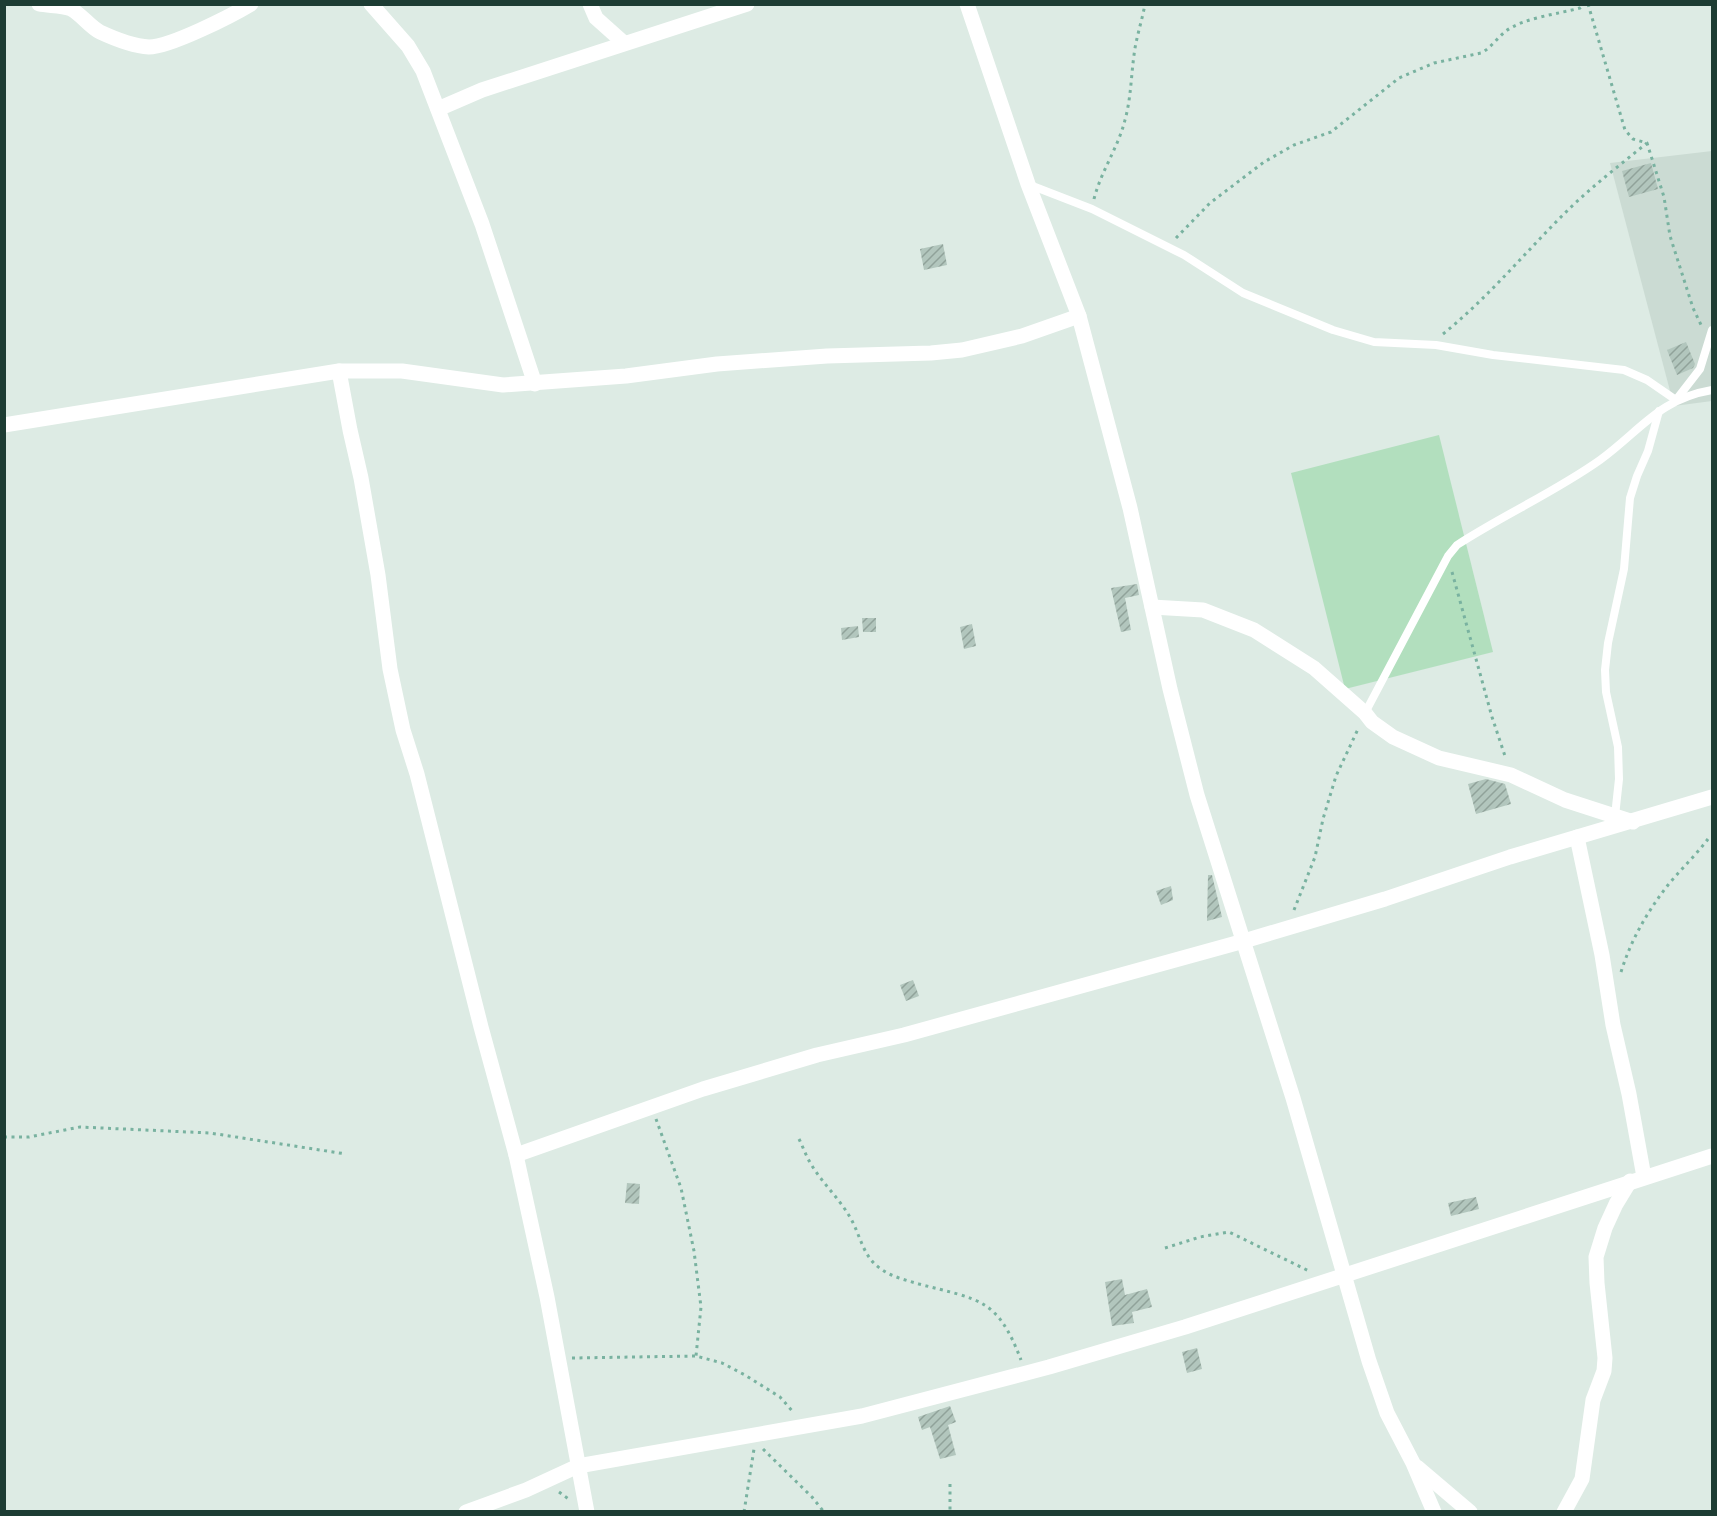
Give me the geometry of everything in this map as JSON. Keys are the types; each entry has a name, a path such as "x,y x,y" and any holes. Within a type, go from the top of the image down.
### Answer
{"street":[{"path":"39,4 68,8 91,27 107,35 149,47 159,46 200,29 251,4"},
{"path":"371,4 416,56 482,225 535,384"},
{"path":"590,4 596,18 624,43"},
{"path":"438,109 482,90 747,4"},
{"path":"967,4 988,73 1079,316 1130,508 1197,795 1244,941 1338,1277 1387,1413 1413,1463 1434,1512"},
{"path":"4,425 339,371 402,371 503,386 626,376 717,364 962,350 1022,336 1079,316"},
{"path":"339,371 361,478 378,575 390,669 403,730 417,774 516,1155 587,1511"},
{"path":"1152,607 1203,610 1254,630 1314,668 1365,713 1372,723 1393,737 1439,758 1514,777 1565,800 1633,822"},
{"path":"516,1155 703,1089 818,1055 904,1035 1244,941 1385,899 1510,857 1713,797"},
{"path":"1564,1512 1582,1479 1593,1400 1604,1371 1605,1358 1596,1257 1605,1228 1616,1204 1637,1179 1629,1094 1613,1025 1602,955 1577,837"},
{"path":"466,1512 544,1482 578,1466 752,1438 806,1425 862,1416 1026,1373 1185,1327 1713,1156"},
{"path":"1413,1463 1470,1512"}],"lane":[{"path":"1028,184 1092,209 1184,255 1243,293 1303,319 1374,342 1430,345 1493,355 1624,370 1647,380 1676,400"},
{"path":"1676,400 1700,369 1713,330"},
{"path":"1365,713 1448,556 1457,545 1600,459 1660,410 1676,400 1713,390"},
{"path":"1615,816 1619,779 1618,747 1606,692 1606,661 1624,569 1630,498 1648,451 1660,410"}],"path":[{"path":"1092,209 1098,185 1117,146 1125,122 1132,84 1134,52 1145,4"},
{"path":"1168,247 1210,203 1257,168 1294,145 1331,132 1399,78 1434,63 1481,53 1488,50 1507,30 1587,4 1625,130 1634,140 1647,143"},
{"path":"1647,143 1664,197 1670,236 1693,308 1709,343"},
{"path":"1430,345 1499,284 1572,206 1647,143"},
{"path":"1448,556 1495,728 1514,777"},
{"path":"1287,928 1315,857 1336,776 1365,713"},
{"path":"1619,977 1643,921 1669,885 1708,839"},
{"path":"651,1106 681,1188 694,1251 701,1307 696,1356"},
{"path":"4,1137 29,1137 80,1127 210,1133 346,1154"},
{"path":"799,1139 811,1165 851,1218 870,1259 879,1268 895,1277 961,1294 984,1304 995,1312 1012,1336 1026,1373"},
{"path":"1165,1248 1200,1237 1229,1232 1283,1259 1338,1277"},
{"path":"558,1359 696,1356 722,1363 745,1374 780,1397 806,1425"},
{"path":"744,1512 752,1438"},
{"path":"752,1438 812,1497 824,1512"},
{"path":"544,1482 587,1511"},
{"path":"950,1484 950,1512"}],"shaded area":[{"path":"1712,151 1712,401 1674,406 1610,163"}],"green space":[{"path":"1439,435 1493,652 1345,689 1291,473"}],"building":[{"path":"1651,163 1658,189 1629,197 1622,171"},
{"path":"943,244 947,265 924,270 920,249"},
{"path":"1686,342 1695,364 1693,368 1677,375 1667,350"},
{"path":"1137,584 1139,595 1125,598 1131,630 1121,632 1111,588"},
{"path":"862,618 876,618 876,632 863,632"},
{"path":"972,624 976,646 964,649 960,627"},
{"path":"858,626 859,637 842,640 841,628"},
{"path":"1486,779 1505,784 1511,804 1476,814 1468,784"},
{"path":"1208,875 1212,875 1222,917 1207,921"},
{"path":"1171,886 1173,900 1161,905 1156,891"},
{"path":"913,980 919,996 906,1001 900,985"},
{"path":"627,1183 640,1184 639,1204 625,1203"},
{"path":"1476,1197 1479,1209 1451,1216 1448,1203"},
{"path":"1122,1279 1125,1295 1147,1289 1152,1307 1132,1312 1134,1323 1112,1326 1105,1282"},
{"path":"1197,1348 1202,1369 1187,1373 1182,1352"},
{"path":"950,1406 956,1422 948,1425 956,1455 940,1459 930,1427 922,1430 918,1417"}]}
